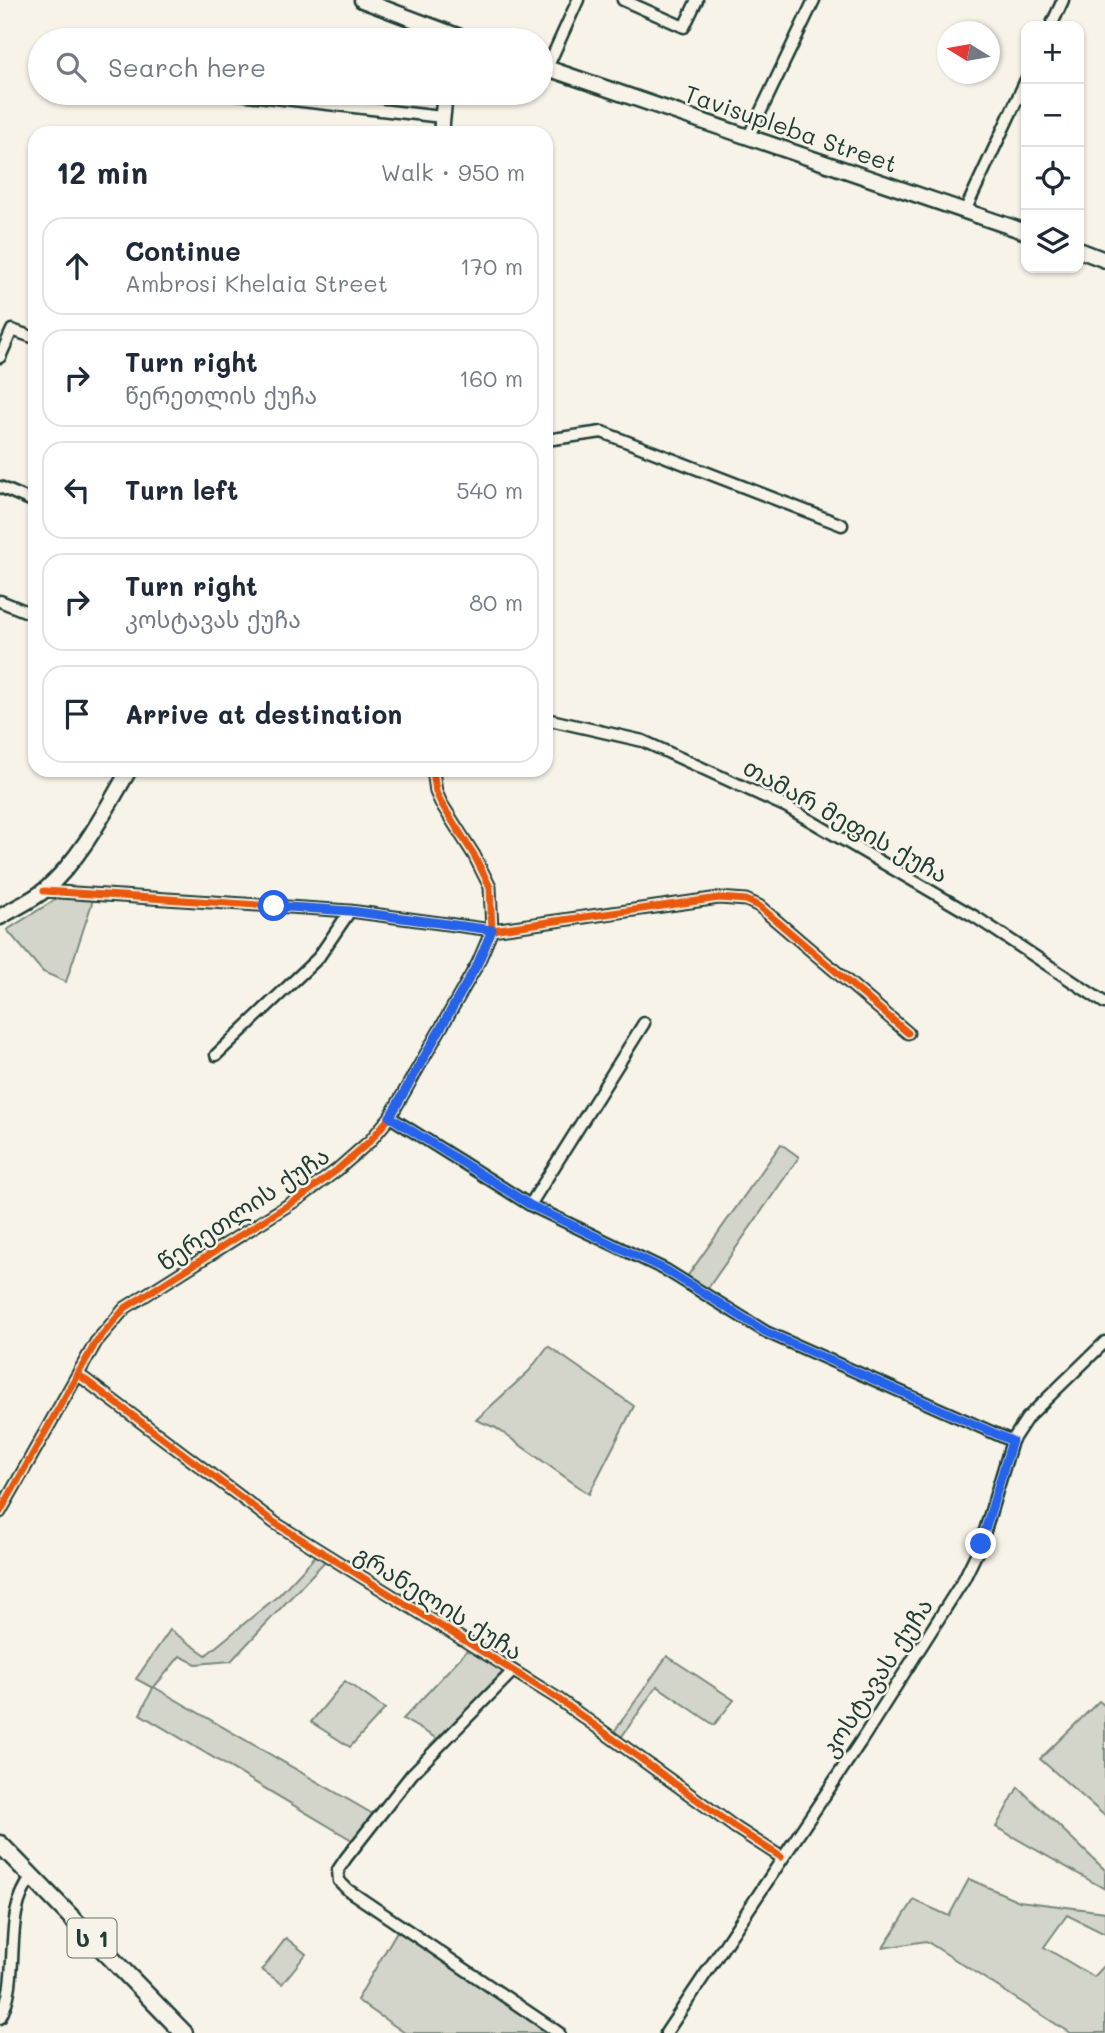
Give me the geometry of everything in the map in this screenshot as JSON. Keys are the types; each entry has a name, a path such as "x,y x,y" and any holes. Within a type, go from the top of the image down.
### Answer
{"highway":[{"name":"ს 1","path":"0,1844 184,2033"}],"main road":[{"path":"370,1 430,28"},
{"name":"Tavisupleba Street","path":"553,70 1021,230"},
{"path":"441,126 444,105"},
{"path":"1084,252 1105,260"},
{"path":"0,917 44,891 68,867 126,777"}],"street":[{"path":"553,49 578,0"},
{"path":"623,0 684,27 697,0"},
{"path":"748,138 814,0"},
{"path":"1053,21 1063,0"},
{"path":"965,211 1024,84"},
{"path":"336,105 442,117"},
{"path":"0,357 12,330 28,336"},
{"path":"553,439 602,432 842,525"},
{"path":"0,487 28,499"},
{"path":"0,601 28,612"},
{"name":"თამარ მეფის ქუჩა","path":"553,721 643,741 787,807 977,918 1105,1003"},
{"name":"წერეთლის ქუჩა","path":"0,1512 96,1342 125,1308 301,1196 370,1142 390,1117 478,963 492,930 490,887 474,855 441,803 434,777"},
{"path":"44,891 350,911 492,930 719,898 746,901 759,906 908,1032"},
{"path":"216,1055 318,958 350,911"},
{"path":"530,1205 644,1023"},
{"path":"390,1117 530,1205 666,1270 766,1332 1012,1441"},
{"name":"კოსტავას ქუჩა","path":"666,2033 861,1741 970,1570 981,1544 1012,1441 1027,1418 1105,1342"},
{"name":"გრანელის ქუჩა","path":"79,1376 275,1523 557,1698 736,1828 782,1857"},
{"path":"513,1671 411,1774 346,1858 338,1870 339,1881 358,1897 559,2033"},
{"path":"0,2018 7,2004 15,1916 23,1888 32,1877"}],"shaded area":[{"path":"67,892 95,894 66,982 43,972 7,930"},
{"path":"781,1144 799,1157 704,1294 684,1281"},
{"path":"548,1346 634,1406 589,1494 496,1428 476,1420 529,1371"},
{"path":"320,1551 329,1557 231,1661 196,1664 180,1656 154,1687 378,1817 357,1843 140,1714 153,1688 136,1679 170,1630 206,1655 279,1595"},
{"path":"472,1645 513,1671 443,1742 403,1719"},
{"path":"667,1656 734,1700 714,1725 657,1686 618,1742 611,1736"},
{"path":"345,1681 385,1709 350,1747 311,1722"},
{"path":"1099,1701 1105,1706 1105,1816 1040,1759"},
{"path":"1018,1787 1105,1870 1105,1889 996,1827"},
{"path":"969,1879 1019,1901 1105,1912 1105,1934 1067,1915 1044,1947 1094,1977 1105,1965 1105,2033 1070,2033 926,1941 883,1948 914,1900 949,1916"},
{"path":"400,1926 559,2033 405,2033 357,2000"},
{"path":"286,1938 306,1954 282,1984 262,1970"}],"cycle path":[{"path":"0,1512 96,1342 125,1308 301,1197 370,1141 390,1117 478,963 492,930 490,887 474,855 441,803 434,777"},
{"path":"44,891 350,911 492,930 719,898 746,900 759,906 908,1033"},
{"path":"79,1375 275,1523 557,1698 736,1828 781,1857"}],"route":[{"path":"274,906 350,911 492,930 478,963 390,1117 530,1205 666,1270 766,1332 1012,1441 981,1544"}]}
